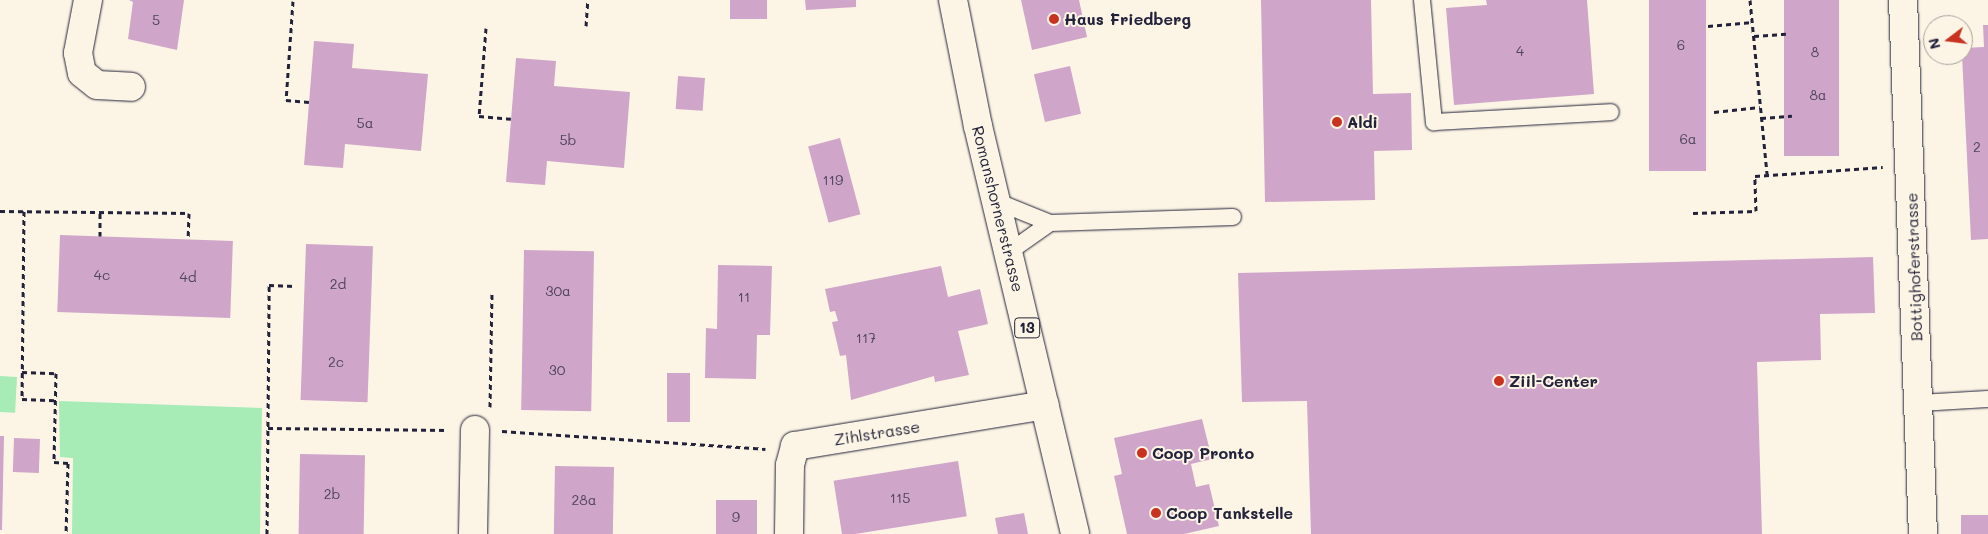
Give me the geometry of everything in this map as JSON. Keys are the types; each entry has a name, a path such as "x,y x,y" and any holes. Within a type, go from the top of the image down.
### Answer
{"street":[{"path":"88,0 78,53 82,73 97,85 131,87"},
{"name":"Romanshornerstrasse","path":"953,0 1009,252 1075,534"},
{"name":"Bottighoferstrasse","path":"1903,0 1911,165 1923,534"},
{"name":"Zihlstrasse","path":"795,446 1045,405"},
{"path":"473,534 482,430"},
{"path":"789,534 790,465 795,446"}],"lane":[{"path":"1422,0 1434,122 1611,112"},
{"path":"998,202 1050,223 1233,217"},
{"path":"1009,252 1050,223"},
{"path":"1919,403 1988,399"}],"path":[{"path":"586,26 588,0"},
{"path":"1750,0 1767,174"},
{"path":"293,1 286,100 309,102"},
{"path":"1708,26 1752,22"},
{"path":"486,28 479,116 511,119"},
{"path":"1754,36 1786,34"},
{"path":"1714,112 1760,108"},
{"path":"1761,118 1792,116"},
{"path":"1694,213 1756,212 1755,176 1911,165"},
{"path":"0,211 189,213 188,239"},
{"path":"24,211 22,399 56,400"},
{"path":"100,213 100,236"},
{"path":"267,534 269,285 295,286"},
{"path":"482,430 492,294"},
{"path":"22,372 56,373 54,462 68,463 66,534"},
{"path":"268,428 482,430 746,450 795,446"}],"green space":[{"path":"0,376 17,377 15,413 0,412"},
{"path":"59,401 262,408 260,534 72,534 73,458 60,457"}],"building":[{"path":"129,0 184,0 177,50 128,39 133,2"},
{"path":"730,0 767,0 767,19 730,19"},
{"path":"805,0 856,0 856,7 806,10"},
{"name":"Haus Friedberg","path":"1021,0 1079,0 1087,37 1032,50"},
{"name":"Aldi","path":"1261,0 1371,0 1373,94 1411,93 1412,150 1374,151 1375,200 1265,202"},
{"path":"1486,0 1587,0 1594,94 1454,105 1446,8 1487,5"},
{"path":"1649,0 1706,0 1706,171 1649,171"},
{"path":"1784,0 1839,0 1839,156 1784,156"},
{"path":"1983,25 1988,25 1988,239 1971,240 1962,65 1973,65 1973,48 1984,47"},
{"path":"314,41 354,44 352,68 428,74 421,151 345,144 343,168 304,165"},
{"path":"516,58 556,61 554,86 630,92 624,168 547,161 545,185 506,182"},
{"path":"1070,66 1081,114 1045,122 1034,74"},
{"path":"678,76 705,78 703,111 676,109"},
{"path":"840,138 860,214 829,223 808,147"},
{"path":"60,235 233,241 230,318 57,312"},
{"path":"306,244 373,246 368,402 301,400"},
{"path":"524,250 594,251 591,411 521,410"},
{"name":"Ziil-Center","path":"1873,257 1875,313 1820,314 1821,360 1757,362 1762,534 1311,534 1307,401 1242,402 1238,273"},
{"path":"718,265 772,266 770,335 757,335 756,379 705,378 706,328 717,329"},
{"path":"941,266 948,297 980,289 988,324 958,331 969,375 935,382 934,376 851,400 846,355 840,356 832,322 838,321 835,311 830,312 825,289"},
{"path":"667,373 690,373 690,422 667,422"},
{"path":"1202,419 1212,459 1191,464 1196,487 1209,484 1219,526 1184,534 1127,534 1114,476 1122,474 1114,438"},
{"path":"0,436 4,436 2,530 0,530"},
{"path":"14,438 40,439 39,473 13,472"},
{"path":"300,454 365,455 364,534 299,534"},
{"path":"958,461 967,516 855,534 842,534 834,481"},
{"path":"555,466 614,467 613,534 554,534"},
{"path":"716,500 757,500 757,534 716,534"},
{"path":"1024,513 1028,534 998,534 995,518"},
{"path":"1961,515 1988,515 1988,534 1961,534"}],"place":[{"name":"Haus Friedberg","path":"1054,19"},
{"name":"Aldi","path":"1337,122"},
{"name":"Ziil-Center","path":"1499,381"},
{"name":"Coop Pronto","path":"1142,453"},
{"name":"Coop Tankstelle","path":"1156,513"}]}
